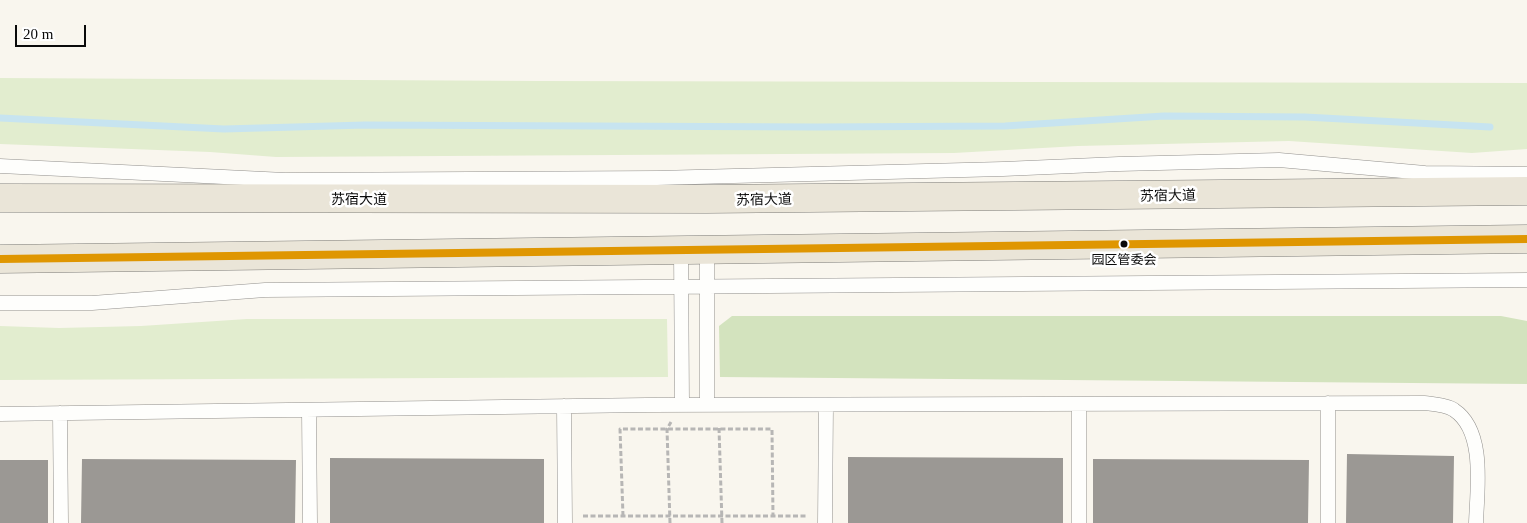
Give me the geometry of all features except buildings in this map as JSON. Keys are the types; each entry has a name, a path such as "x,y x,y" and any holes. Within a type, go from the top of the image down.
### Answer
{"main road":[{"name":"苏宿大道","path":"0,198 707,199 1527,191"},
{"path":"0,259 1527,239"}],"lane":[{"path":"0,166 285,180 657,178 1003,170 1119,164 1279,160 1425,173 1527,174"},
{"path":"682,405 681,287 694,250"},
{"path":"694,250 707,287 707,405"},
{"path":"0,303 92,303 265,290 1527,280"},
{"path":"1328,403 1328,523"},
{"path":"0,414 682,405 1424,403 1454,409 1470,426 1478,460 1476,523"},
{"path":"1079,404 1079,523"},
{"path":"825,519 826,405"},
{"path":"564,406 565,520"},
{"path":"309,410 310,523"},
{"path":"60,413 61,523"}],"path":[{"path":"670,523 667,429 682,405"},
{"path":"707,405 720,429 722,523"},
{"path":"623,516 620,429 772,428 773,516"},
{"path":"565,520 623,516 773,516 825,519"}],"green space":[{"path":"0,78 1527,83 1527,149 1472,153 1289,141 1078,146 954,153 276,157 210,152 0,144"},
{"path":"732,316 1501,316 1527,321 1527,384 720,377 719,326"},
{"path":"247,319 667,319 668,377 0,380 0,326 59,328 141,326"}],"waterway":[{"path":"0,118 224,129 365,125 1005,126 1164,116 1305,117 1490,127"}],"transit line":[{"path":"0,259 1527,239"}],"place":[{"name":"园区管委会","path":"1124,244"}]}
